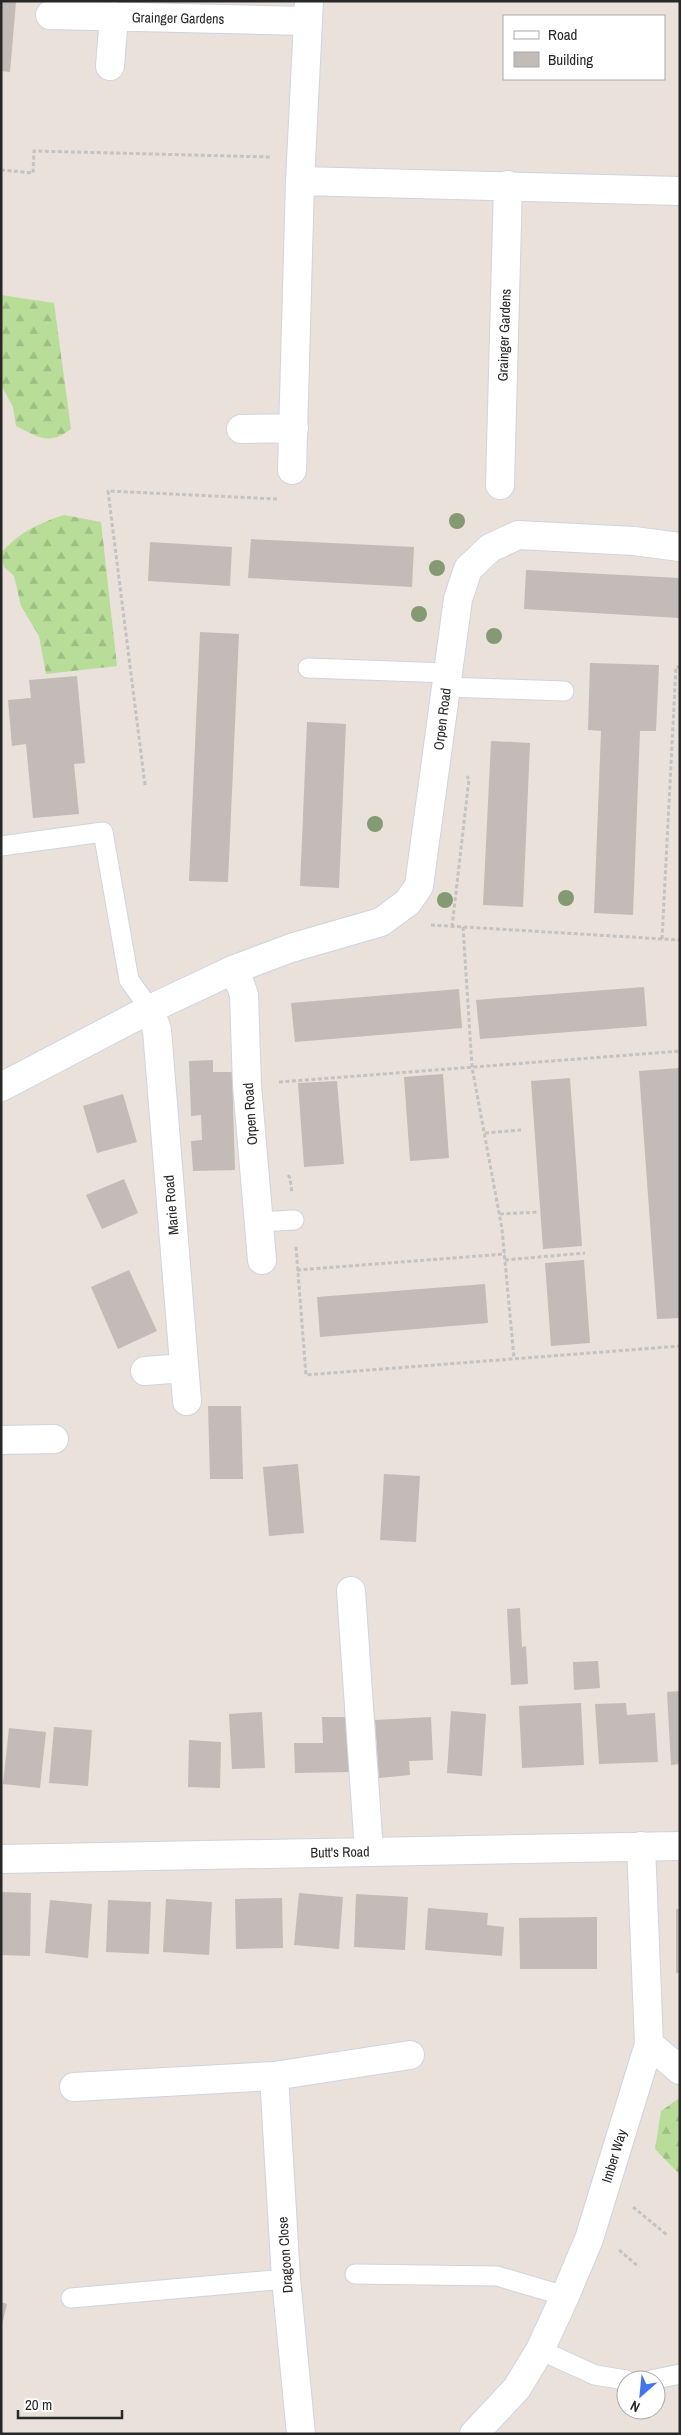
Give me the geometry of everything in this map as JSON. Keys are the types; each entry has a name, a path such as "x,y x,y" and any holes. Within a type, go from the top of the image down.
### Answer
{"street":[{"name":"Grainger Gardens","path":"50,15 114,16 308,11 300,169 292,470"},
{"path":"110,66 114,16"},
{"path":"300,169 508,185 680,191"},
{"name":"Grainger Gardens","path":"500,485 508,185"},
{"path":"241,429 294,428"},
{"name":"Orpen Road","path":"1,1087 150,1009 235,969 291,948 381,922 408,902 419,886 458,599 468,569 490,548 518,535 634,541 680,547"},
{"name":"Orpen Road","path":"235,969 244,995 248,1084 262,1260"},
{"name":"Marie Road","path":"150,1009 157,1030 187,1401"},
{"path":"145,1371 184,1368"},
{"path":"1,1440 54,1439"},
{"path":"351,1590 369,1852"},
{"name":"Imber Way","path":"474,2434 516,2388 540,2350 565,2296 589,2239 648,2044 641,1846"},
{"name":"Butt's Road","path":"1,1859 680,1846"},
{"path":"648,2044 680,2070"},
{"path":"74,2087 274,2076 410,2055"},
{"name":"Dragoon Close","path":"274,2076 286,2279 301,2434"}],"lane":[{"path":"308,668 564,691"},
{"path":"1,846 103,832 129,980 150,1009"},
{"path":"259,1222 294,1220"},
{"path":"355,2274 497,2276 565,2296"},
{"path":"71,2298 286,2279"},
{"path":"540,2350 596,2375 616,2378"},
{"path":"666,2377 680,2374"}],"path":[{"path":"1,170 33,173 34,151 300,169"},
{"path":"146,785 108,491 279,500"},
{"path":"662,939 676,667 680,667"},
{"path":"381,922 680,940"},
{"path":"463,927 472,1067 500,1214 514,1358"},
{"path":"248,1084 680,1051"},
{"path":"485,1133 521,1130"},
{"path":"286,1172 290,1178 306,1375 680,1346"},
{"path":"500,1214 539,1212"},
{"path":"505,1260 585,1253"},
{"path":"298,1270 505,1254"},
{"path":"606,2184 668,2235"}],"green space":[{"path":"1,295 54,303 71,429 56,437 44,438 16,426 13,407 1,385"},
{"path":"64,515 101,522 117,666 46,674 39,636 21,606 14,576 4,567 1,553 8,546 22,534 38,525"},
{"path":"678,2099 680,2100 680,2175 655,2149 661,2111"}],"building":[{"path":"1,1 16,2 10,72 1,71"},
{"path":"251,539 414,547 412,587 248,578"},
{"path":"150,542 232,547 230,586 148,581"},
{"path":"526,570 680,578 680,618 524,609"},
{"path":"200,632 239,634 228,882 189,881"},
{"path":"590,663 659,665 656,731 640,731 633,915 594,913 601,731 588,730"},
{"path":"77,676 85,763 74,764 79,814 33,818 26,744 12,746 8,700 31,698 29,680"},
{"path":"307,722 346,724 339,888 300,886"},
{"path":"491,741 530,743 523,907 483,905"},
{"path":"644,987 647,1026 480,1039 476,1000"},
{"path":"459,989 462,1028 295,1042 291,1003"},
{"path":"213,1060 213,1072 232,1072 235,1170 193,1171 191,1141 202,1140 201,1115 191,1116 189,1061"},
{"path":"679,1068 680,1318 657,1319 639,1071"},
{"path":"443,1074 449,1158 410,1161 404,1077"},
{"path":"570,1078 582,1246 543,1249 531,1081"},
{"path":"337,1081 344,1164 304,1167 298,1083"},
{"path":"123,1094 137,1142 97,1153 83,1106"},
{"path":"124,1179 138,1213 102,1229 86,1195"},
{"path":"584,1260 590,1343 551,1346 545,1263"},
{"path":"129,1270 157,1331 118,1349 91,1287"},
{"path":"485,1284 488,1323 320,1337 317,1297"},
{"path":"208,1406 241,1406 243,1479 210,1479"},
{"path":"298,1464 304,1533 269,1536 263,1467"},
{"path":"384,1474 420,1476 416,1542 380,1540"},
{"path":"520,1608 522,1647 526,1646 528,1684 511,1685 507,1609"},
{"path":"598,1661 600,1688 574,1690 573,1662"},
{"path":"680,1691 680,1764 671,1765 667,1692"},
{"path":"581,1703 584,1765 522,1768 519,1706"},
{"path":"626,1703 627,1715 655,1713 658,1762 599,1764 595,1704"},
{"path":"451,1711 486,1714 482,1776 447,1773"},
{"path":"262,1712 265,1768 232,1769 229,1714"},
{"path":"322,1717 350,1717 351,1772 295,1773 294,1743 323,1743"},
{"path":"431,1717 433,1760 409,1761 410,1775 379,1778 375,1720"},
{"path":"54,1727 92,1730 88,1786 49,1783"},
{"path":"9,1728 46,1732 40,1788 3,1784"},
{"path":"189,1740 221,1742 220,1788 188,1787"},
{"path":"1,1892 31,1893 30,1956 1,1955"},
{"path":"299,1893 343,1897 339,1949 294,1945"},
{"path":"356,1894 408,1897 405,1950 354,1947"},
{"path":"282,1898 283,1948 236,1949 235,1899"},
{"path":"166,1899 212,1902 209,1955 163,1952"},
{"path":"50,1900 92,1904 88,1958 45,1953"},
{"path":"108,1900 151,1902 149,1954 106,1952"},
{"path":"428,1908 488,1913 487,1925 504,1927 502,1956 425,1950"},
{"path":"676,1909 680,1909 680,1973 676,1973"},
{"path":"597,1917 597,1969 520,1969 519,1918"},
{"path":"1,2302 7,2304 2,2325 1,2325"}]}
